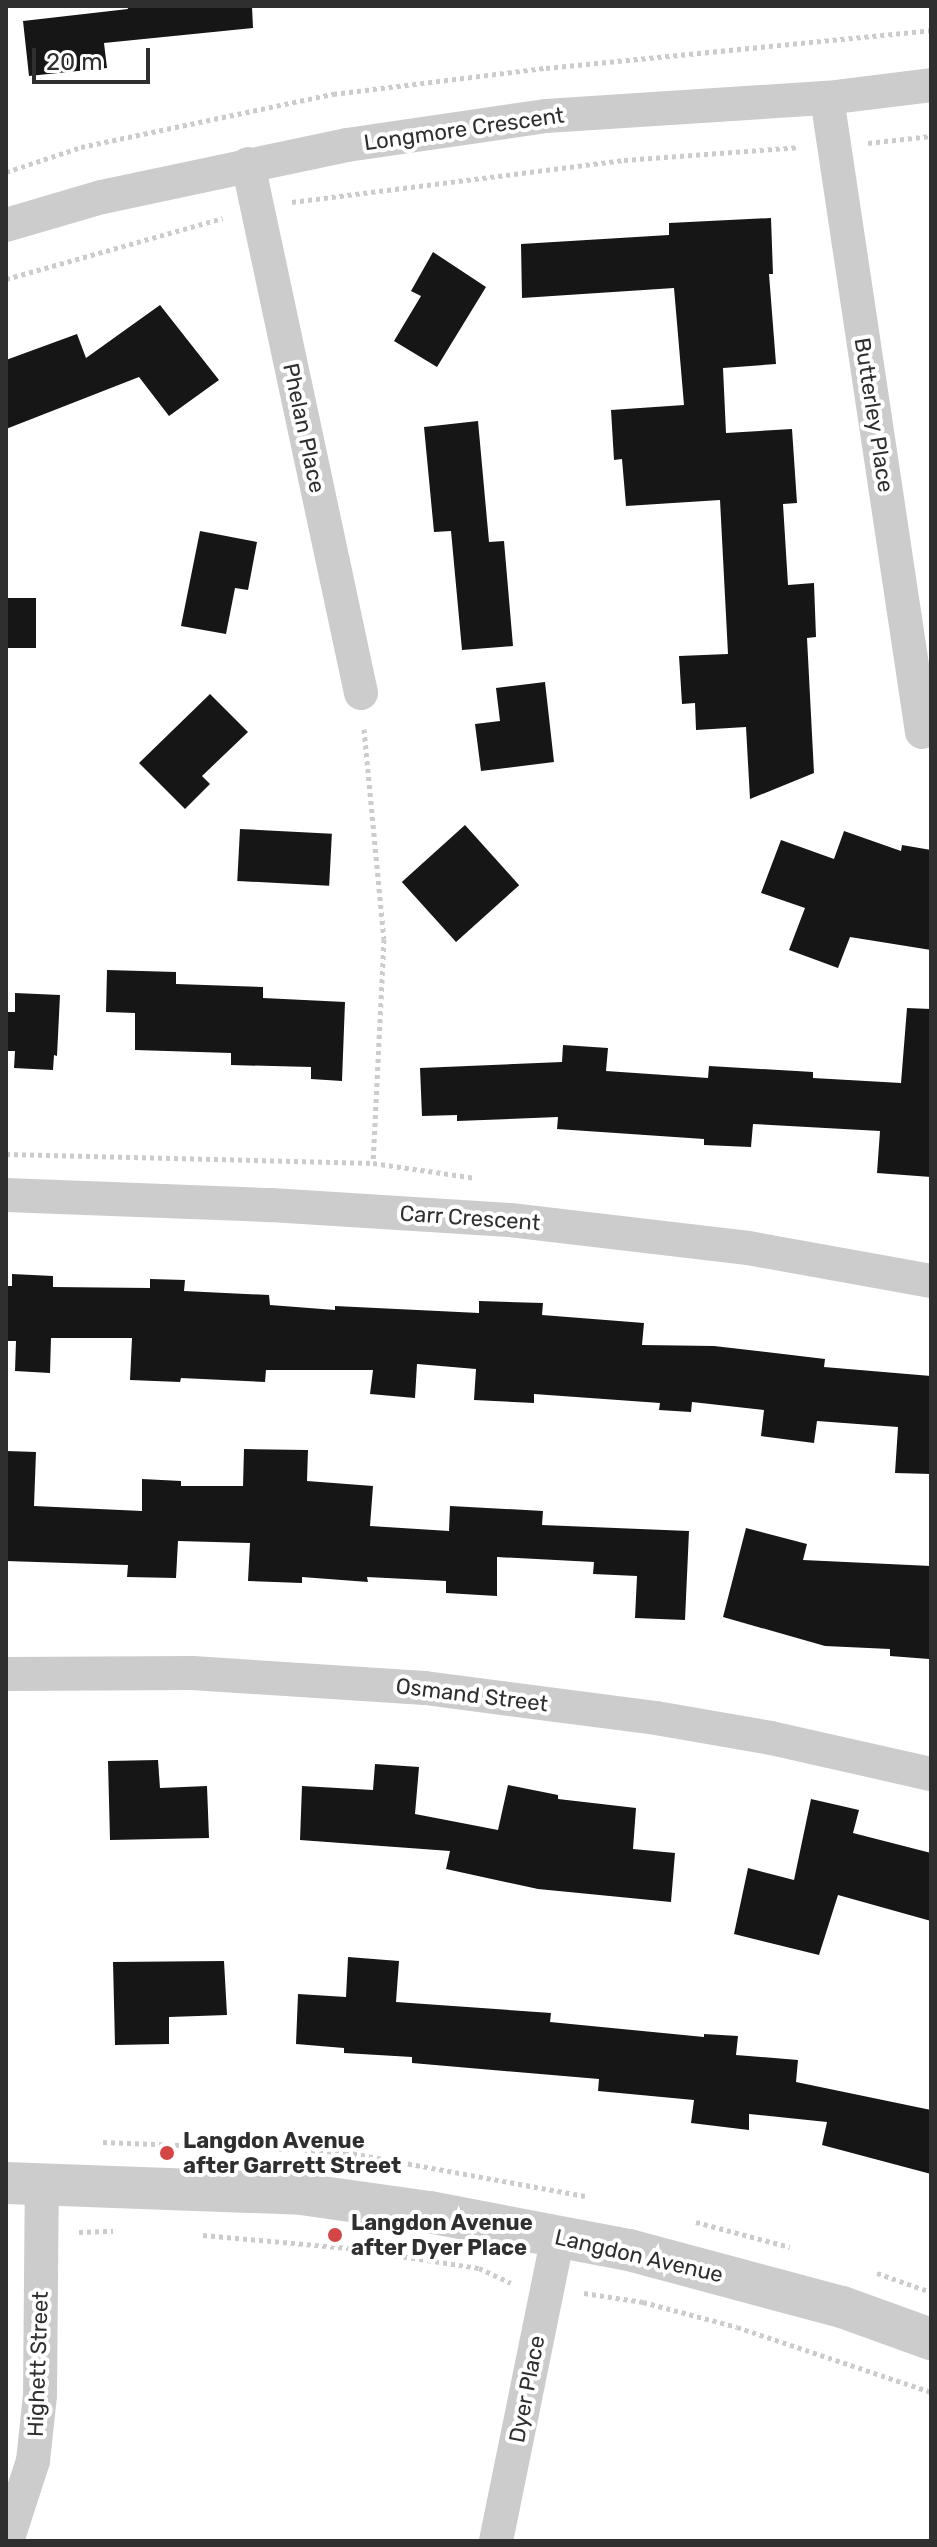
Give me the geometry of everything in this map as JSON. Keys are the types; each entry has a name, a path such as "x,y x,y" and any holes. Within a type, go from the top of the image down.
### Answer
{"street":[{"name":"Longmore Crescent","path":"6,225 102,197 347,145 546,116 827,98 931,85"},
{"name":"Butterley Place","path":"827,98 922,732"},
{"name":"Phelan Place","path":"248,164 361,693"},
{"name":"Carr Crescent","path":"6,1195 271,1205 510,1220 748,1248 931,1281"},
{"name":"Osmand Street","path":"6,1674 192,1673 425,1688 671,1720 771,1738 931,1774"},
{"name":"Highett Street","path":"7,2541 33,2461 40,2395 41,2233 24,2183"},
{"name":"Langdon Avenue","path":"24,2183 301,2194 429,2212 629,2250 842,2307 931,2339"},
{"name":"Dyer Place","path":"496,2541 558,2237"}],"path":[{"path":"6,172 81,147 333,94 931,30"},
{"path":"866,143 931,136"},
{"path":"302,200 624,160 801,147"},
{"path":"6,279 212,220"},
{"path":"361,693 384,939 373,1163"},
{"path":"41,2233 126,2231"},
{"path":"199,2234 348,2248 479,2268 514,2285 643,2302 697,2316 931,2392"}],"building":[{"path":"127,6 252,6 253,28 104,43 107,68 29,76 23,21 128,9"},
{"path":"771,218 773,274 769,274 776,364 723,368 726,433 792,429 797,503 783,504 788,585 814,583 816,637 807,638 814,773 750,799 746,727 696,730 695,703 682,704 679,656 728,654 720,500 626,506 622,459 614,460 611,410 684,405 674,288 522,298 521,244 669,235 669,223"},
{"path":"433,252 486,287 437,367 394,341 421,296 411,291"},
{"path":"160,305 219,380 169,416 139,377 6,429 6,360 77,334 86,358"},
{"path":"478,421 489,542 504,541 513,646 462,650 451,531 434,532 424,427"},
{"path":"200,531 257,542 248,590 235,588 226,634 181,626"},
{"path":"6,598 36,598 36,648 6,648"},
{"path":"545,682 554,762 481,771 475,724 500,721 496,688"},
{"path":"210,694 248,732 202,776 210,784 185,809 139,763"},
{"path":"465,825 519,885 456,942 402,882"},
{"path":"240,829 332,834 329,886 237,881"},
{"path":"844,831 901,851 902,845 931,850 931,950 850,937 838,968 789,950 805,908 761,893 781,840 834,859"},
{"path":"107,970 176,972 176,984 263,987 263,998 345,1002 342,1081 311,1079 311,1067 231,1065 231,1053 135,1050 135,1013 106,1012"},
{"path":"15,993 60,995 57,1056 54,1055 53,1070 14,1068 15,1051 6,1051 6,1012 15,1012"},
{"path":"907,1008 931,1009 931,1177 877,1173 880,1131 753,1124 751,1147 704,1145 704,1139 557,1129 558,1117 457,1121 457,1115 422,1116 420,1068 562,1062 563,1045 608,1048 606,1071 708,1078 709,1066 813,1072 813,1078 901,1083"},
{"path":"12,1274 53,1276 53,1287 150,1288 150,1279 185,1280 184,1291 269,1295 270,1305 335,1310 335,1306 479,1313 479,1301 543,1303 542,1315 644,1323 642,1345 714,1346 825,1359 824,1367 931,1376 931,1474 895,1473 898,1427 817,1421 814,1443 761,1436 764,1410 692,1402 691,1412 659,1410 660,1403 534,1394 534,1403 474,1400 476,1369 417,1364 415,1398 370,1394 373,1370 266,1370 265,1382 181,1378 180,1382 130,1380 132,1338 51,1338 50,1373 15,1371 16,1341 6,1341 6,1286 12,1286"},
{"path":"244,1449 308,1450 307,1481 373,1486 370,1526 449,1531 450,1506 543,1511 542,1525 689,1531 685,1620 635,1618 637,1576 593,1574 594,1562 497,1557 497,1596 446,1593 446,1581 367,1577 368,1582 302,1577 302,1583 248,1581 250,1543 178,1541 176,1578 127,1577 128,1565 6,1561 6,1451 36,1452 34,1506 142,1511 142,1479 181,1481 181,1486 243,1486"},
{"path":"746,1528 807,1544 803,1560 931,1566 929,1659 890,1656 890,1649 825,1646 723,1617"},
{"path":"158,1760 160,1788 207,1786 209,1838 110,1840 108,1761"},
{"path":"375,1764 419,1767 415,1814 498,1830 508,1785 558,1795 558,1799 636,1808 633,1849 675,1853 671,1902 538,1889 446,1869 450,1851 300,1840 302,1786 373,1790"},
{"path":"811,1799 859,1810 853,1833 931,1853 931,1921 838,1895 819,1955 734,1934 748,1868 794,1880"},
{"path":"348,1957 399,1961 396,2002 551,2013 550,2022 704,2037 704,2034 738,2036 736,2055 798,2060 796,2082 931,2110 931,2174 822,2145 827,2122 749,2114 749,2130 691,2123 694,2100 598,2091 599,2079 412,2063 412,2057 344,2053 344,2048 296,2044 298,1994 346,1997"},
{"path":"224,1961 227,2015 169,2017 169,2044 115,2045 113,1962"}],"place":[{"name":"Langdon Avenue after Garrett Street","path":"167,2153"},
{"name":"Langdon Avenue after Dyer Place","path":"335,2235"}]}
